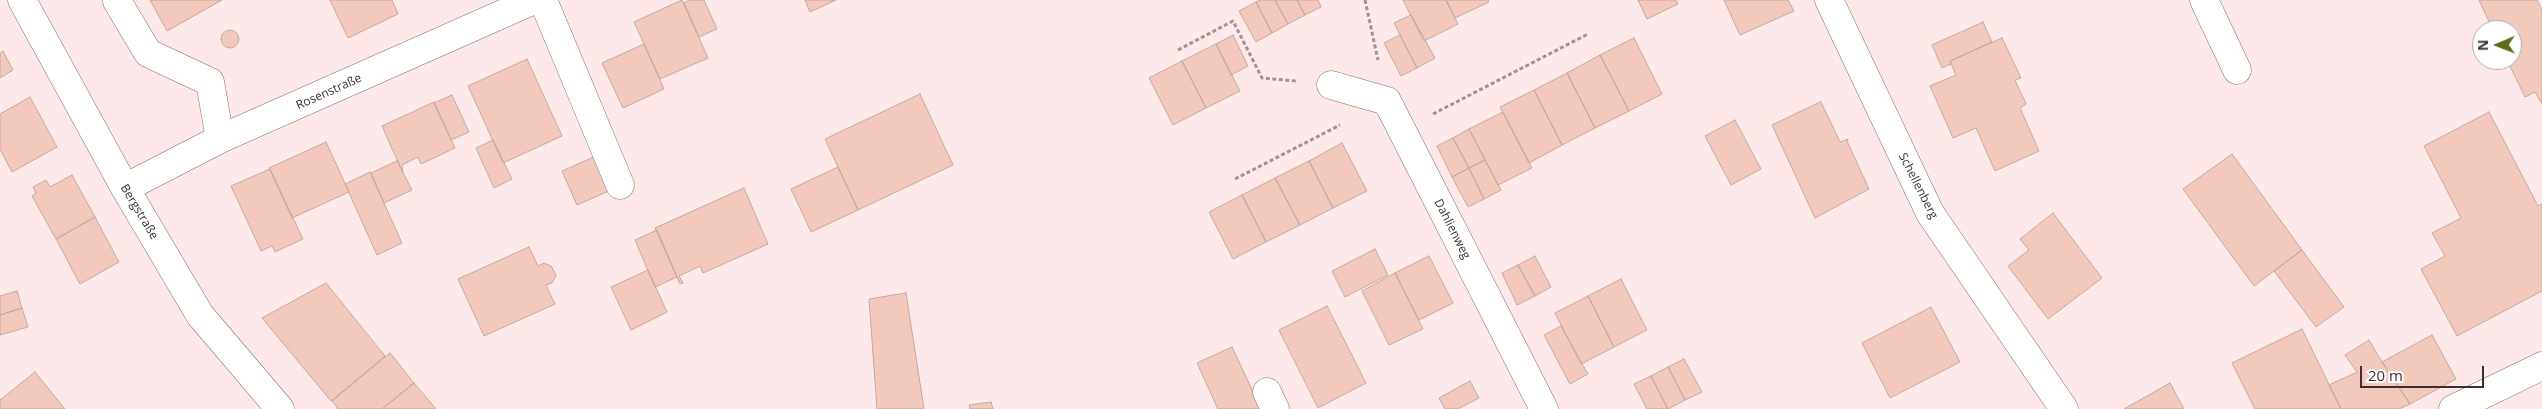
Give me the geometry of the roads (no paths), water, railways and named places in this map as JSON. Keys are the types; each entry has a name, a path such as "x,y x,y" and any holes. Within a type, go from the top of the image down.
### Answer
{"street":[{"name":"Bergstraße","path":"22,0 125,188 200,315 280,409"},
{"name":"Rosenstraße","path":"125,188 220,139 534,0"},
{"path":"543,0 620,184"},
{"name":"Schellenberg","path":"1829,0 1930,212 2064,409"},
{"path":"2204,0 2237,70"},
{"path":"117,1 148,54 210,82 220,139"},
{"name":"Dahlienweg","path":"1331,84 1387,101 1544,409"},
{"path":"2453,409 2542,366"}]}
